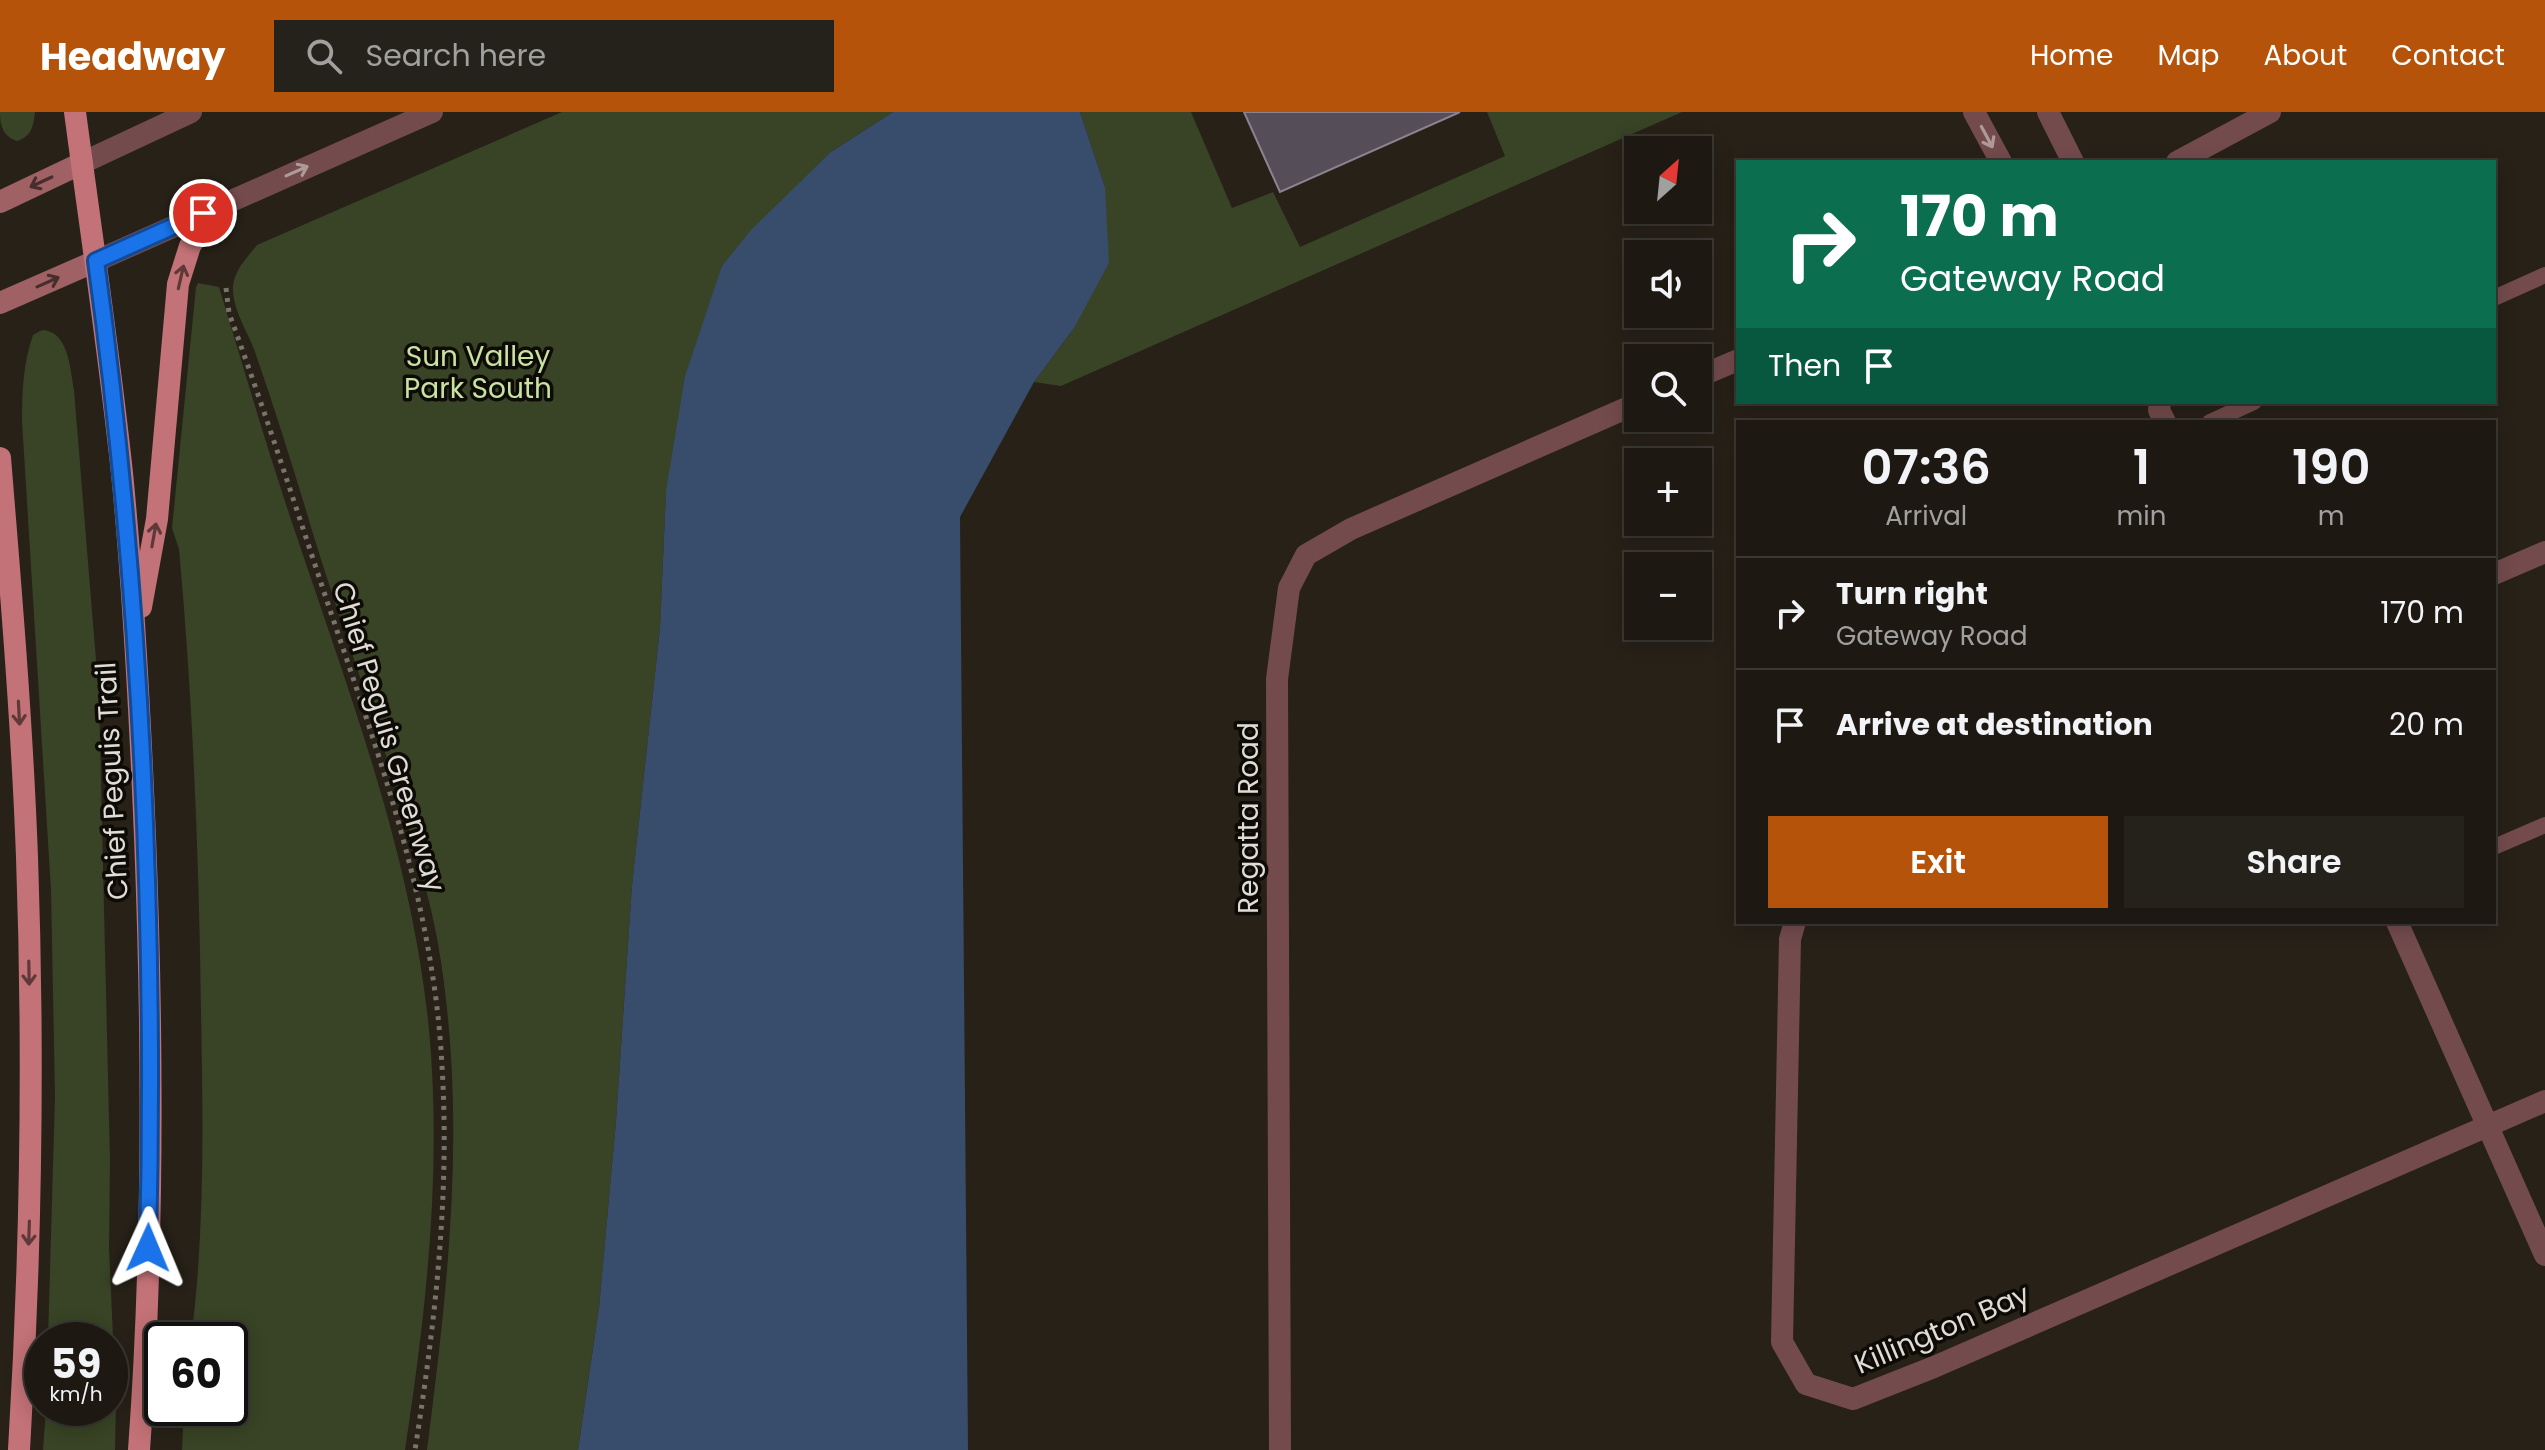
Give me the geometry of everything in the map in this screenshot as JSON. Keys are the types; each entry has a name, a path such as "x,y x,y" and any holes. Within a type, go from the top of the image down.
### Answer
{"main road":[{"name":"Chief Peguis Trail","path":"75,112 122,476 135,640 148,898 147,1293 139,1450"},
{"path":"0,202 82,163"},
{"path":"135,640 157,519 178,284 190,246 225,203"},
{"path":"0,303 96,261"},
{"path":"0,458 15,635 27,857 30,1172 19,1450"},
{"path":"0,606 15,635"}],"street":[{"path":"82,163 191,112"},
{"path":"96,261 432,112"},
{"path":"1974,112 2000,160"},
{"path":"2048,112 2072,160"},
{"path":"2181,160 2270,112"},
{"path":"1712,371 1736,361"},
{"name":"Regatta Road","path":"1280,1450 1277,679 1289,588 1306,555 1351,529 1624,409"},
{"path":"2496,573 2545,552"},
{"name":"Killington Bay","path":"1794,924 1790,939 1782,1342 1806,1384 1853,1399 1934,1367 2545,1101"},
{"path":"2398,924 2545,1255"}],"lane":[{"path":"2496,297 2545,275"},
{"path":"2214,420 2250,404"},
{"path":"2496,846 2545,825"}],"path":[{"name":"Chief Peguis Greenway","path":"226,288 229,313 374,739 420,905 442,1066 444,1191 415,1450"}],"green space":[{"path":"0,112 35,112 29,134 17,141 8,136 2,126"},
{"name":"Sun Valley Park South","path":"562,112 893,112 831,152 666,491 660,628 632,885 616,1121 599,1308 578,1450 427,1450 442,1322 452,1194 452,1067 437,938 424,880 395,783 268,390 238,312 233,287 238,270 257,245"},
{"path":"1080,112 1191,112 1232,208 1273,192 1300,247 1505,156 1487,112 1682,112 1061,386 1034,382 1074,328 1105,187"},
{"path":"198,283 219,287 280,486 366,743 402,872 416,938 432,1071 432,1214 424,1309 405,1450 182,1450 183,1426 248,1426 248,1322 193,1322 202,1176 200,954 188,665 179,549 172,528"},
{"path":"42,330 58,337 69,362 74,390 99,697 112,1322 49,1322 55,1096 51,890 22,421 27,356 33,335"},
{"path":"45,1426 116,1426 115,1450 43,1450"}],"water":[{"path":"893,112 1080,112 1105,187 1109,263 1074,328 1034,382 960,517 968,1450 578,1450 599,1308 616,1121 632,885 660,628 666,491 685,376 722,266 751,230 831,152"}],"building":[{"path":"1244,112 1460,112 1280,192"}],"route":[{"path":"148,1248 150,1022 142,754 122,476 96,261 203,213"}]}
